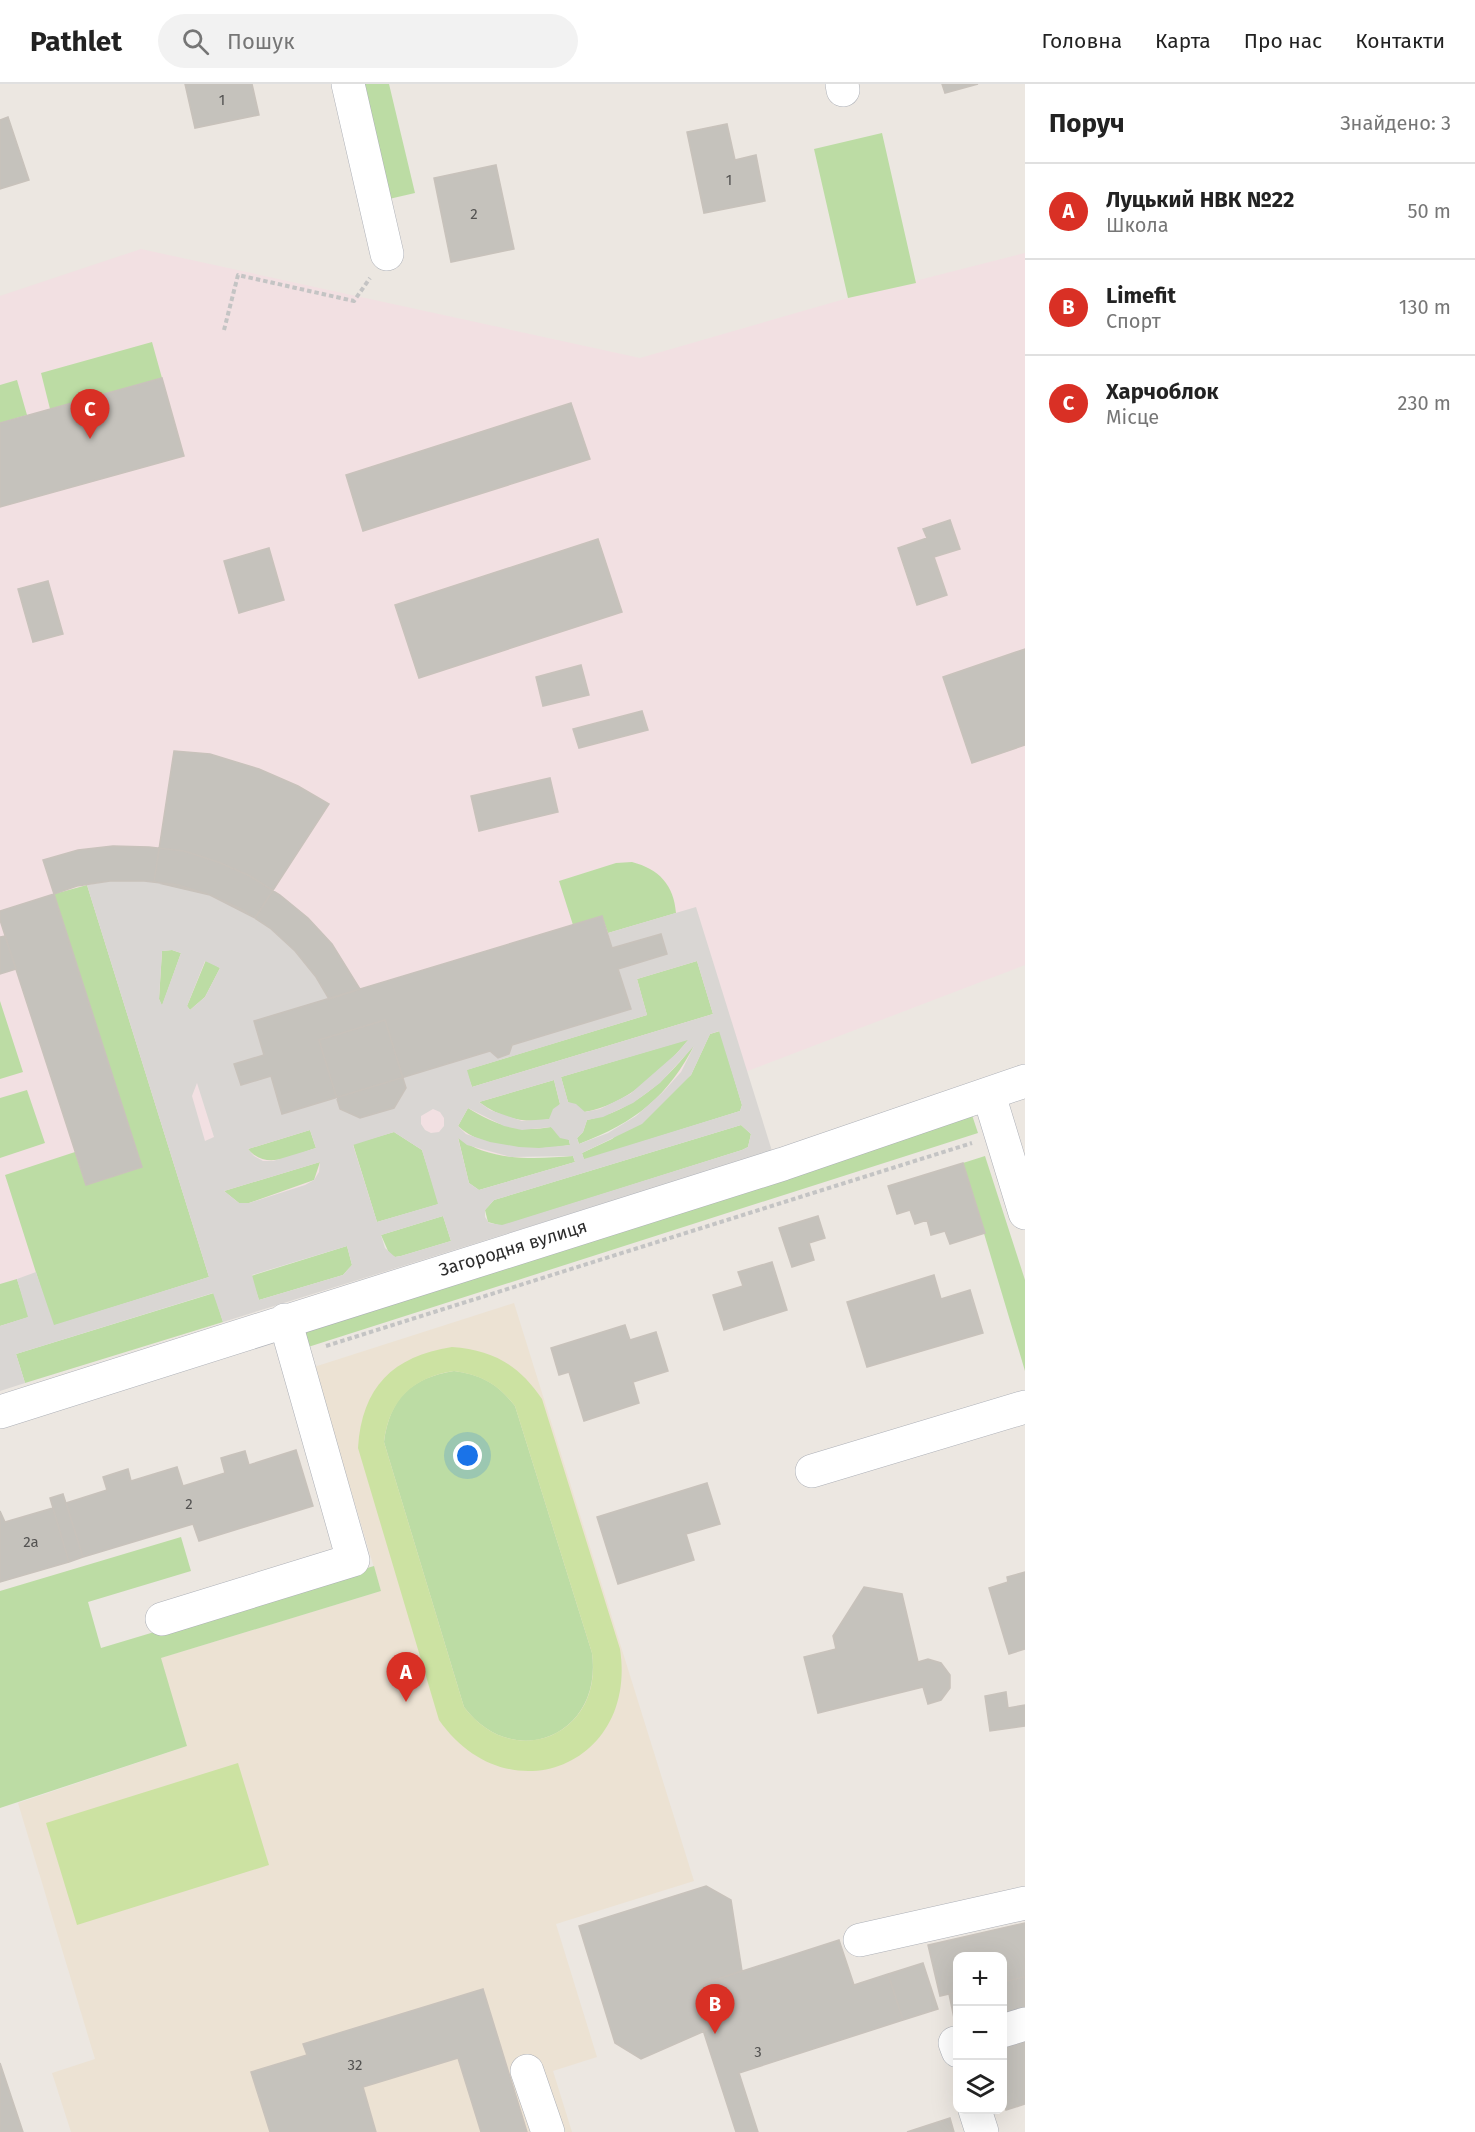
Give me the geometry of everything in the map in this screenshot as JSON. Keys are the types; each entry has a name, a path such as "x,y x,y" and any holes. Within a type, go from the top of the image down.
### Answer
{"street":[{"path":"348,84 387,254"},
{"name":"Загородня вулиця","path":"0,1412 783,1164 1025,1081"},
{"path":"989,1095 1025,1213"},
{"path":"162,1619 353,1560 285,1320"},
{"path":"812,1471 1025,1407"},
{"path":"860,1940 1025,1904"},
{"path":"1007,2029 1025,2024"},
{"path":"527,2071 548,2132"},
{"path":"977,2114 982,2132"}],"path":[{"path":"224,330 238,275 354,301 387,254"},
{"path":"295,1356 1001,1134"}],"shaded area":[{"path":"141,249 640,358 848,298 1025,253 1025,965 209,1277 0,1342 0,296"},
{"path":"110,881 144,881 178,885 210,895 241,909 270,928 295,951 316,977 329,999 264,1055 235,1064 241,1084 271,1076 282,1114 336,1097 340,1109 360,1118 394,1108 406,1088 403,1077 490,1051 498,1058 509,1054 512,1045 630,1008 618,969 667,954 661,934 612,948 608,933 696,907 772,1151 223,1322 213,1293 16,1354 25,1383 0,1391 0,1326 28,1317 17,1279 36,1272 54,1325 209,1277 87,885","holes":["172,950 181,953 162,1005 159,999 162,951","205,961 220,968 205,997 190,1010 187,1006","697,961 713,1014 472,1087 467,1070 647,1015 637,979","719,1031 742,1105 740,1111 584,1159 582,1153 642,1124 691,1075 710,1034","688,1040 677,1053 630,1094 600,1109 585,1112 576,1104 568,1102 561,1077","694,1046 681,1072 636,1116 608,1133 579,1144 577,1138 583,1132 587,1120 603,1117 633,1103 660,1083","554,1080 560,1104 553,1109 549,1119 522,1121 490,1110 479,1102","197,1083 214,1137 205,1141 192,1096","468,1108 504,1126 522,1130 551,1127 560,1138 569,1140 570,1145 539,1148 490,1142 466,1134 458,1126","433,1109 440,1112 444,1118 444,1126 439,1132 431,1133 421,1124 421,1116","741,1125 751,1134 748,1147 742,1150 502,1225 489,1223 485,1217 485,1210 494,1200","310,1130 316,1148 273,1161 263,1161 248,1149","394,1132 422,1150 438,1204 377,1222 353,1145","458,1138 467,1145 511,1157 573,1156 575,1162 479,1190 469,1183","320,1162 319,1172 314,1180 249,1203 239,1203 224,1191","443,1216 451,1241 395,1257 385,1248 381,1235","347,1246 352,1265 343,1275 259,1300 252,1275"]},
{"path":"514,1303 694,1881 556,1924 597,2057 553,2071 572,2132 71,2132 52,2073 95,2059 18,1803 187,1746 160,1658 381,1591 314,1367"}],"green space":[{"path":"362,84 389,84 415,193 389,199"},
{"path":"882,133 916,283 848,298 814,149"},
{"path":"152,342 162,378 50,409 41,373"},
{"path":"17,380 27,415 0,423 0,385"},
{"path":"632,862 650,869 663,880 672,894 676,913 608,933 602,916 573,925 559,881 616,863"},
{"path":"87,885 209,1277 53,1326 5,1175 75,1152 86,1185 142,1167 54,894"},
{"path":"172,950 181,953 162,1006 159,999 162,951"},
{"path":"206,960 220,968 205,997 190,1010 187,1006"},
{"path":"697,961 713,1014 472,1087 466,1070 647,1015 637,979"},
{"path":"0,1001 23,1072 0,1079"},
{"path":"720,1031 742,1105 740,1111 584,1160 582,1153 612,1139 691,1075 710,1034"},
{"path":"689,1039 668,1063 642,1085 614,1102 584,1112 568,1102 561,1077"},
{"path":"696,1042 662,1093 634,1117 579,1144 577,1138 583,1132 587,1120 620,1109 649,1092 674,1069"},
{"path":"554,1080 560,1104 550,1119 531,1121 504,1116 479,1102"},
{"path":"27,1090 45,1143 0,1158 0,1098"},
{"path":"468,1108 488,1119 508,1126 528,1129 551,1127 569,1140 570,1145 527,1148 496,1145 482,1140 458,1126"},
{"path":"972,1115 978,1133 305,1348 299,1330"},
{"path":"741,1125 751,1134 748,1147 742,1150 502,1226 488,1222 485,1210 494,1200"},
{"path":"310,1130 316,1148 289,1157 263,1159 255,1156 248,1149"},
{"path":"394,1132 422,1150 439,1204 377,1222 353,1144"},
{"path":"458,1137 483,1151 498,1155 528,1158 573,1156 575,1162 479,1190 469,1183"},
{"path":"985,1156 1025,1280 1025,1371 963,1163"},
{"path":"320,1162 314,1180 249,1203 239,1203 224,1191"},
{"path":"443,1216 451,1241 401,1256 395,1257 389,1253 381,1235"},
{"path":"347,1246 352,1265 343,1275 259,1300 251,1276"},
{"path":"17,1279 29,1317 0,1326 0,1284"},
{"path":"214,1293 223,1322 25,1383 16,1354"},
{"path":"452,1347 467,1349 504,1361 524,1377 542,1399 620,1649 620,1690 609,1723 589,1748 562,1765 531,1771 498,1766 467,1750 439,1720 358,1448 366,1408 384,1378 397,1367 431,1351","holes":["454,1371 481,1378 495,1386 515,1406 592,1653 592,1682 584,1705 570,1724 551,1736 530,1741 507,1738 484,1727 464,1707 384,1442 391,1414 406,1393 415,1385 439,1374"]},
{"path":"454,1371 473,1375 496,1386 515,1406 592,1653 592,1682 584,1705 570,1724 551,1736 529,1741 507,1738 484,1727 464,1707 384,1442 391,1413 405,1393 426,1379"},
{"path":"181,1537 191,1571 88,1602 101,1648 374,1566 381,1591 161,1658 187,1746 0,1808 0,1591"},
{"path":"238,1763 269,1865 77,1925 46,1823"}],"building":[{"path":"185,84 252,84 259,115 195,128"},
{"path":"942,84 978,84 945,93"},
{"path":"8,117 29,180 0,189 0,120"},
{"path":"727,124 735,160 756,155 765,201 704,213 687,132"},
{"path":"496,165 514,249 451,262 434,178"},
{"path":"162,378 184,456 0,507 0,423"},
{"path":"571,403 590,459 363,531 346,475"},
{"path":"950,520 960,549 934,557 947,595 917,605 898,548 927,538 923,529"},
{"path":"598,539 622,612 419,678 395,605"},
{"path":"269,548 284,600 239,613 224,561"},
{"path":"48,581 63,634 33,642 18,589"},
{"path":"1025,649 1025,745 972,763 943,677"},
{"path":"581,665 589,695 543,706 536,677"},
{"path":"642,711 648,730 579,748 573,729"},
{"path":"174,751 210,754 259,769 298,786 329,804 255,918 210,895 154,882"},
{"path":"550,778 558,812 479,831 471,796"},
{"path":"113,846 184,851 250,876 280,895 308,918 332,944 360,989 329,999 316,977 295,951 270,928 241,909 210,895 178,885 144,881 110,881 77,886 54,894 43,860 78,850"},
{"path":"54,894 142,1167 86,1185 0,920 0,911"},
{"path":"602,916 612,948 661,934 667,954 618,969 631,1009 512,1045 509,1054 498,1058 490,1051 282,1114 271,1076 241,1085 234,1064 264,1055 254,1021"},
{"path":"5,936 16,969 0,974 0,937"},
{"path":"385,1020 406,1088 394,1108 360,1118 340,1109 319,1040"},
{"path":"963,1163 985,1233 950,1244 945,1231 931,1235 927,1220 915,1224 910,1210 897,1214 888,1186"},
{"path":"818,1216 825,1238 809,1243 814,1260 792,1267 779,1228"},
{"path":"772,1262 787,1310 724,1330 713,1295 743,1286 738,1272"},
{"path":"934,1275 941,1299 970,1290 983,1333 867,1367 847,1302"},
{"path":"625,1325 630,1340 656,1332 668,1371 633,1382 639,1403 584,1421 569,1372 559,1375 551,1348"},
{"path":"296,1450 313,1506 199,1541 193,1524 83,1557 66,1503 107,1490 103,1477 128,1469 131,1481 177,1467 183,1486 225,1473 221,1458 245,1451 249,1465"},
{"path":"707,1483 720,1524 686,1534 694,1560 618,1584 597,1517"},
{"path":"63,1494 83,1557 69,1562 50,1498"},
{"path":"53,1508 69,1562 0,1582 0,1511 5,1522"},
{"path":"1025,1572 1025,1649 1009,1654 989,1588 1008,1582 1007,1577"},
{"path":"864,1587 902,1594 918,1662 928,1659 941,1663 950,1675 950,1688 941,1700 928,1704 923,1687 818,1713 804,1657 836,1649 833,1636"},
{"path":"1006,1692 1008,1708 1025,1705 1025,1726 990,1731 985,1696"},
{"path":"706,1886 731,1900 742,1971 702,1984 716,2026 641,2059 615,2043 579,1926"},
{"path":"1025,1923 1025,1977 1007,1981 1007,1952 953,1952 953,1993 940,1996 928,1945"},
{"path":"839,1940 854,1985 888,1974 903,2020 739,2073 758,2132 736,2132 703,2030 716,2026 702,1984"},
{"path":"923,1963 938,2009 903,2020 888,1974"},
{"path":"1025,1977 1025,2008 1007,2012 1007,1981"},
{"path":"483,1989 527,2132 481,2132 458,2058 363,2087 376,2132 270,2132 251,2072 307,2055 303,2044"},
{"path":"953,1993 953,2013 949,1994"},
{"path":"1025,2042 1025,2104 1007,2110 1007,2060 1007,2047"},
{"path":"0,2063 23,2132 0,2132"},
{"path":"950,2118 954,2132 907,2132"}],"place":[{"name":"Харчоблок","path":"90,439"},
{"name":"Луцький НВК №22","path":"406,1702"},
{"name":"Limefit","path":"715,2034"}]}
